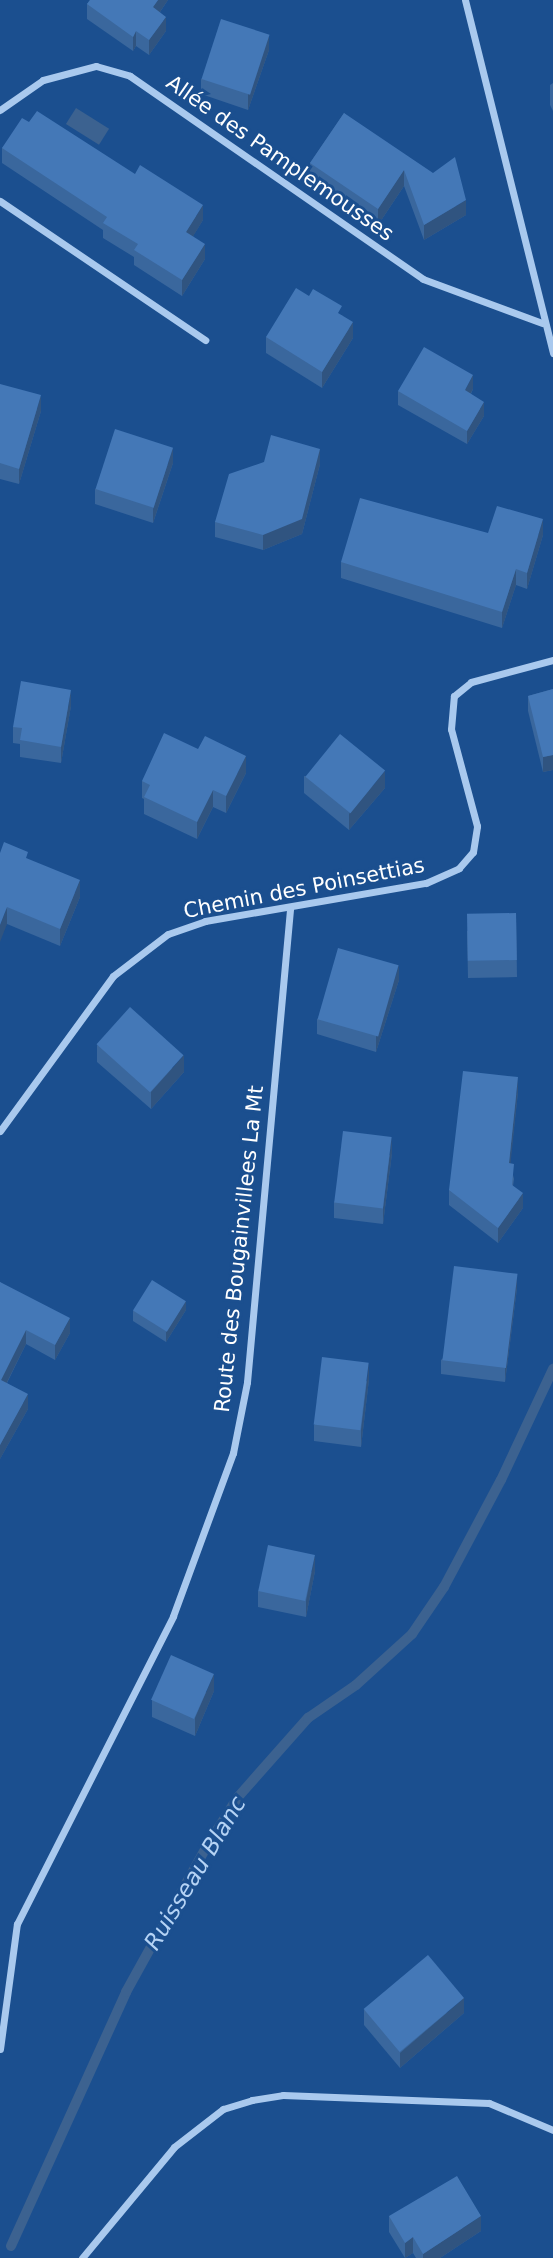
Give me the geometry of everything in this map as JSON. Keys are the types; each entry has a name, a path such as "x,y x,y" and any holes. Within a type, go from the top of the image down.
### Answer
{"street":[{"path":"465,0 542,323 553,353"},
{"name":"Allée des Pamplemousses","path":"0,110 43,79 96,66 130,76 423,279 542,323"},
{"path":"0,201 205,340"},
{"name":"Chemin des Poinsettias","path":"0,1131 113,976 139,952 168,934 205,921 426,883 459,868 473,852 477,826 451,729 454,696 471,682 553,660"},
{"name":"Route des Bougainvillees La Mt","path":"0,2049 17,1924 173,1616 233,1452 247,1382 290,907"},
{"path":"82,2258 174,2147 223,2109 252,2100 283,2095 489,2104 553,2130"}],"water":[{"path":"76,108 109,129 99,145 66,124"}],"building":[{"path":"90,0 158,0 153,7 166,17 149,40 136,31 133,37 87,4"},
{"path":"221,19 270,35 250,95 202,79"},
{"path":"37,111 135,174 140,165 203,205 186,232 205,244 182,280 134,250 138,244 103,223 107,217 2,148 22,118 29,122"},
{"path":"344,113 433,173 455,157 466,200 424,225 404,170 378,209 310,163"},
{"path":"296,288 309,296 313,289 342,306 338,313 353,322 322,372 266,337"},
{"path":"424,347 473,375 465,390 484,402 467,431 398,391"},
{"path":"0,384 41,395 19,469 0,463"},
{"path":"115,429 173,448 154,508 96,489"},
{"path":"271,435 320,449 302,519 263,535 215,522 229,474 264,462"},
{"path":"360,498 488,533 497,506 543,519 527,573 516,569 502,612 341,562"},
{"path":"21,681 71,690 61,747 20,740 22,728 13,727"},
{"path":"553,689 553,755 543,757 528,696"},
{"path":"164,733 198,749 205,736 246,756 226,796 213,790 197,822 144,797 150,785 142,781"},
{"path":"340,734 385,771 350,813 305,777"},
{"path":"4,842 28,852 26,858 80,880 60,929 7,907 0,925 0,853"},
{"path":"516,913 517,960 468,961 467,914"},
{"path":"338,948 399,965 378,1036 318,1019"},
{"path":"130,1007 184,1055 150,1092 97,1044"},
{"path":"463,1071 518,1077 509,1163 514,1164 512,1185 523,1193 498,1228 449,1190"},
{"path":"343,1131 392,1137 383,1208 334,1202"},
{"path":"454,1266 518,1274 506,1368 442,1360"},
{"path":"152,1280 186,1301 167,1332 133,1311"},
{"path":"0,1282 70,1318 55,1345 26,1330 1,1380 28,1394 0,1445"},
{"path":"322,1357 369,1363 360,1430 314,1424"},
{"path":"268,1545 315,1555 305,1601 258,1591"},
{"path":"171,1655 214,1674 194,1719 151,1700"},
{"path":"428,1955 464,1998 400,2052 364,2009"},
{"path":"457,2176 481,2216 423,2254 413,2237 405,2243 389,2216"}],"waterway":[{"name":"Ruisseau Blanc","path":"11,2246 126,1992 207,1846 238,1797 308,1718 356,1685 412,1634 444,1587 501,1480 553,1369"}]}
